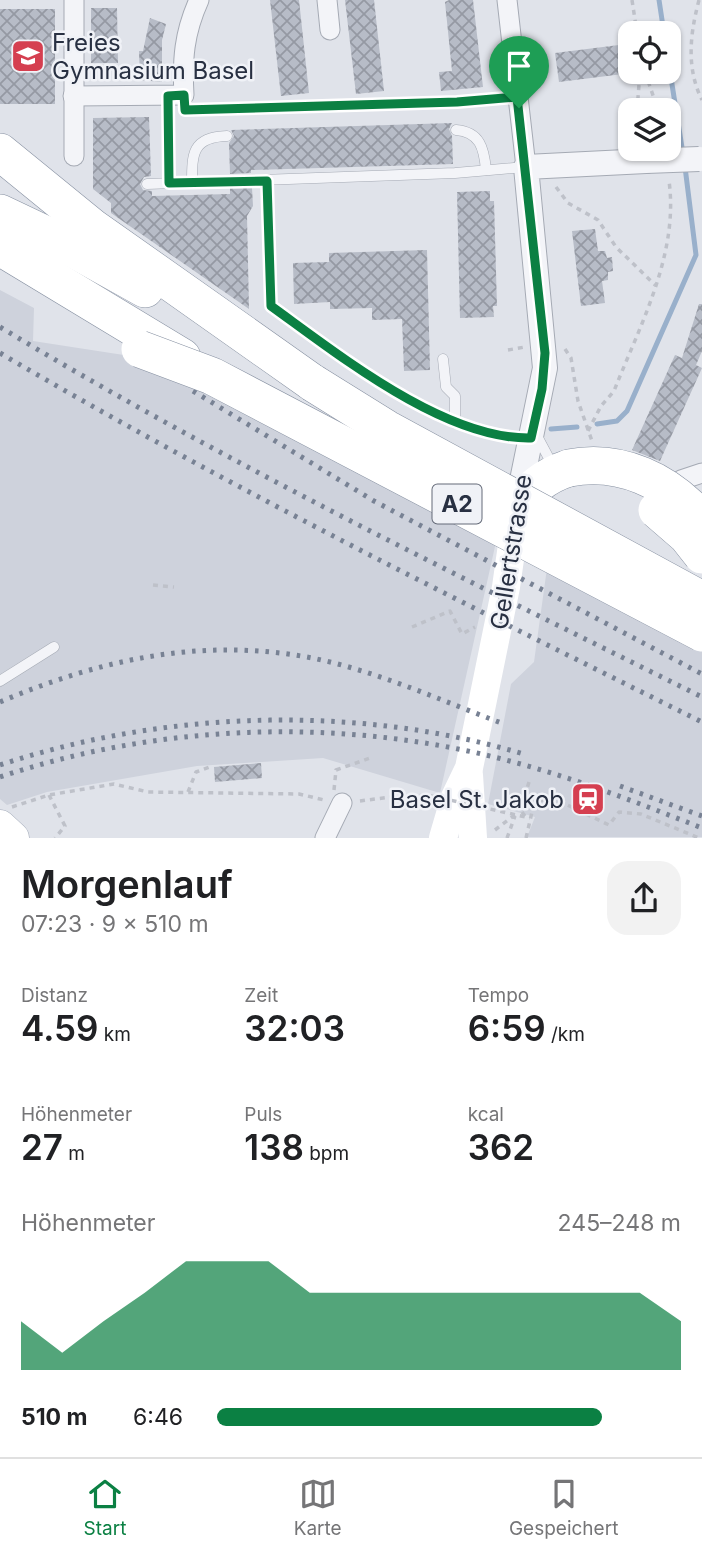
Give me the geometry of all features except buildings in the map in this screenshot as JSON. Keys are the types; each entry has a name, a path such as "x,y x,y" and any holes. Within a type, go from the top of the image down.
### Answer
{"highway":[{"name":"A2","path":"0,152 92,226 313,383 410,442 702,598"},
{"path":"0,213 60,241 250,353 313,383"},
{"path":"0,247 146,343"},
{"path":"0,278 146,343"},
{"name":"A2","path":"146,343 702,633"},
{"path":"521,526 555,503 569,477 603,464 639,474 670,490 702,520"},
{"path":"569,477 643,502 664,515 702,555"}],"main road":[{"name":"Gellertstrasse","path":"443,838 455,797 469,768 521,526"},
{"name":"Gellertstrasse","path":"469,768 473,838"},
{"path":"458,838 469,768"},
{"path":"6,816 13,838"}],"street":[{"path":"74,0 74,156"},
{"path":"73,96 176,96 188,24 199,0"},
{"path":"327,0 330,30"},
{"name":"Gellertstrasse","path":"507,0 545,353 532,431 521,526"},
{"path":"526,167 657,166 700,159"},
{"path":"681,480 702,473"},
{"path":"521,526 547,519 563,520 702,598"},
{"path":"325,838 342,803"}],"lane":[{"path":"169,183 176,96"},
{"path":"456,130 470,133 480,141 486,170"},
{"path":"192,183 192,163 198,146 209,138 227,136"},
{"path":"147,184 267,181 526,167"},
{"path":"267,181 271,306 403,395 455,423 491,435 532,431 542,447 569,477"},
{"path":"443,359 446,387 455,397 455,423"},
{"path":"0,681 54,647"}],"path":[{"path":"632,0 635,21"},
{"path":"699,0 690,42 690,60 702,100"},
{"path":"176,96 185,110 457,102 517,97"},
{"path":"571,358 578,401 589,431 614,391 665,258 672,206 657,166"},
{"path":"551,179 568,203 603,225 616,247 655,285"},
{"path":"508,350 530,347"},
{"path":"153,585 174,587"},
{"path":"412,627 450,611 462,634 478,625"},
{"path":"6,816 49,795 114,784 148,792 299,794 334,802 336,770 373,757"},
{"path":"188,792 196,772 212,766"},
{"path":"507,838 521,814 530,782"},
{"path":"49,795 65,826 55,838"},
{"path":"342,803 406,795 432,796 521,814"},
{"path":"486,837 540,800 559,801 609,825 619,812 641,814 699,838"},
{"path":"521,814 526,838"}],"shaded area":[{"path":"0,290 34,308 33,341 195,366 496,542 440,793 323,758 197,766 47,792 7,805 0,799"},
{"path":"547,568 702,650 702,837 527,837 535,817 488,804 511,684 534,662"}],"waterway":[{"path":"659,0 662,21"},
{"path":"672,84 683,154"},
{"path":"597,424 617,421 627,411 696,255 685,167"},
{"path":"551,429 577,427"}],"railway":[{"path":"0,327 259,473 702,697"},
{"path":"0,353 260,498 702,722"},
{"path":"193,391 374,501 702,674"},
{"path":"0,702 76,674 114,664 192,651 231,650 271,652 336,664 385,679 504,724"},
{"path":"0,765 63,747 129,733 195,724 263,720 330,721 397,727 463,739 527,755"},
{"path":"0,777 62,759 127,745 192,736 258,732 324,733 389,738 454,748 517,763 633,801 702,828"},
{"path":"620,786 702,816"}],"place":[{"name":"Freies Gymnasium Basel","path":"28,56"},
{"name":"Basel St. Jakob","path":"588,799"}],"route":[{"path":"184,95 185,110 457,102 517,97 519,108 545,353 542,389 531,438 505,438 455,423 403,395 271,306 267,181 169,183 168,96 184,95"}]}
